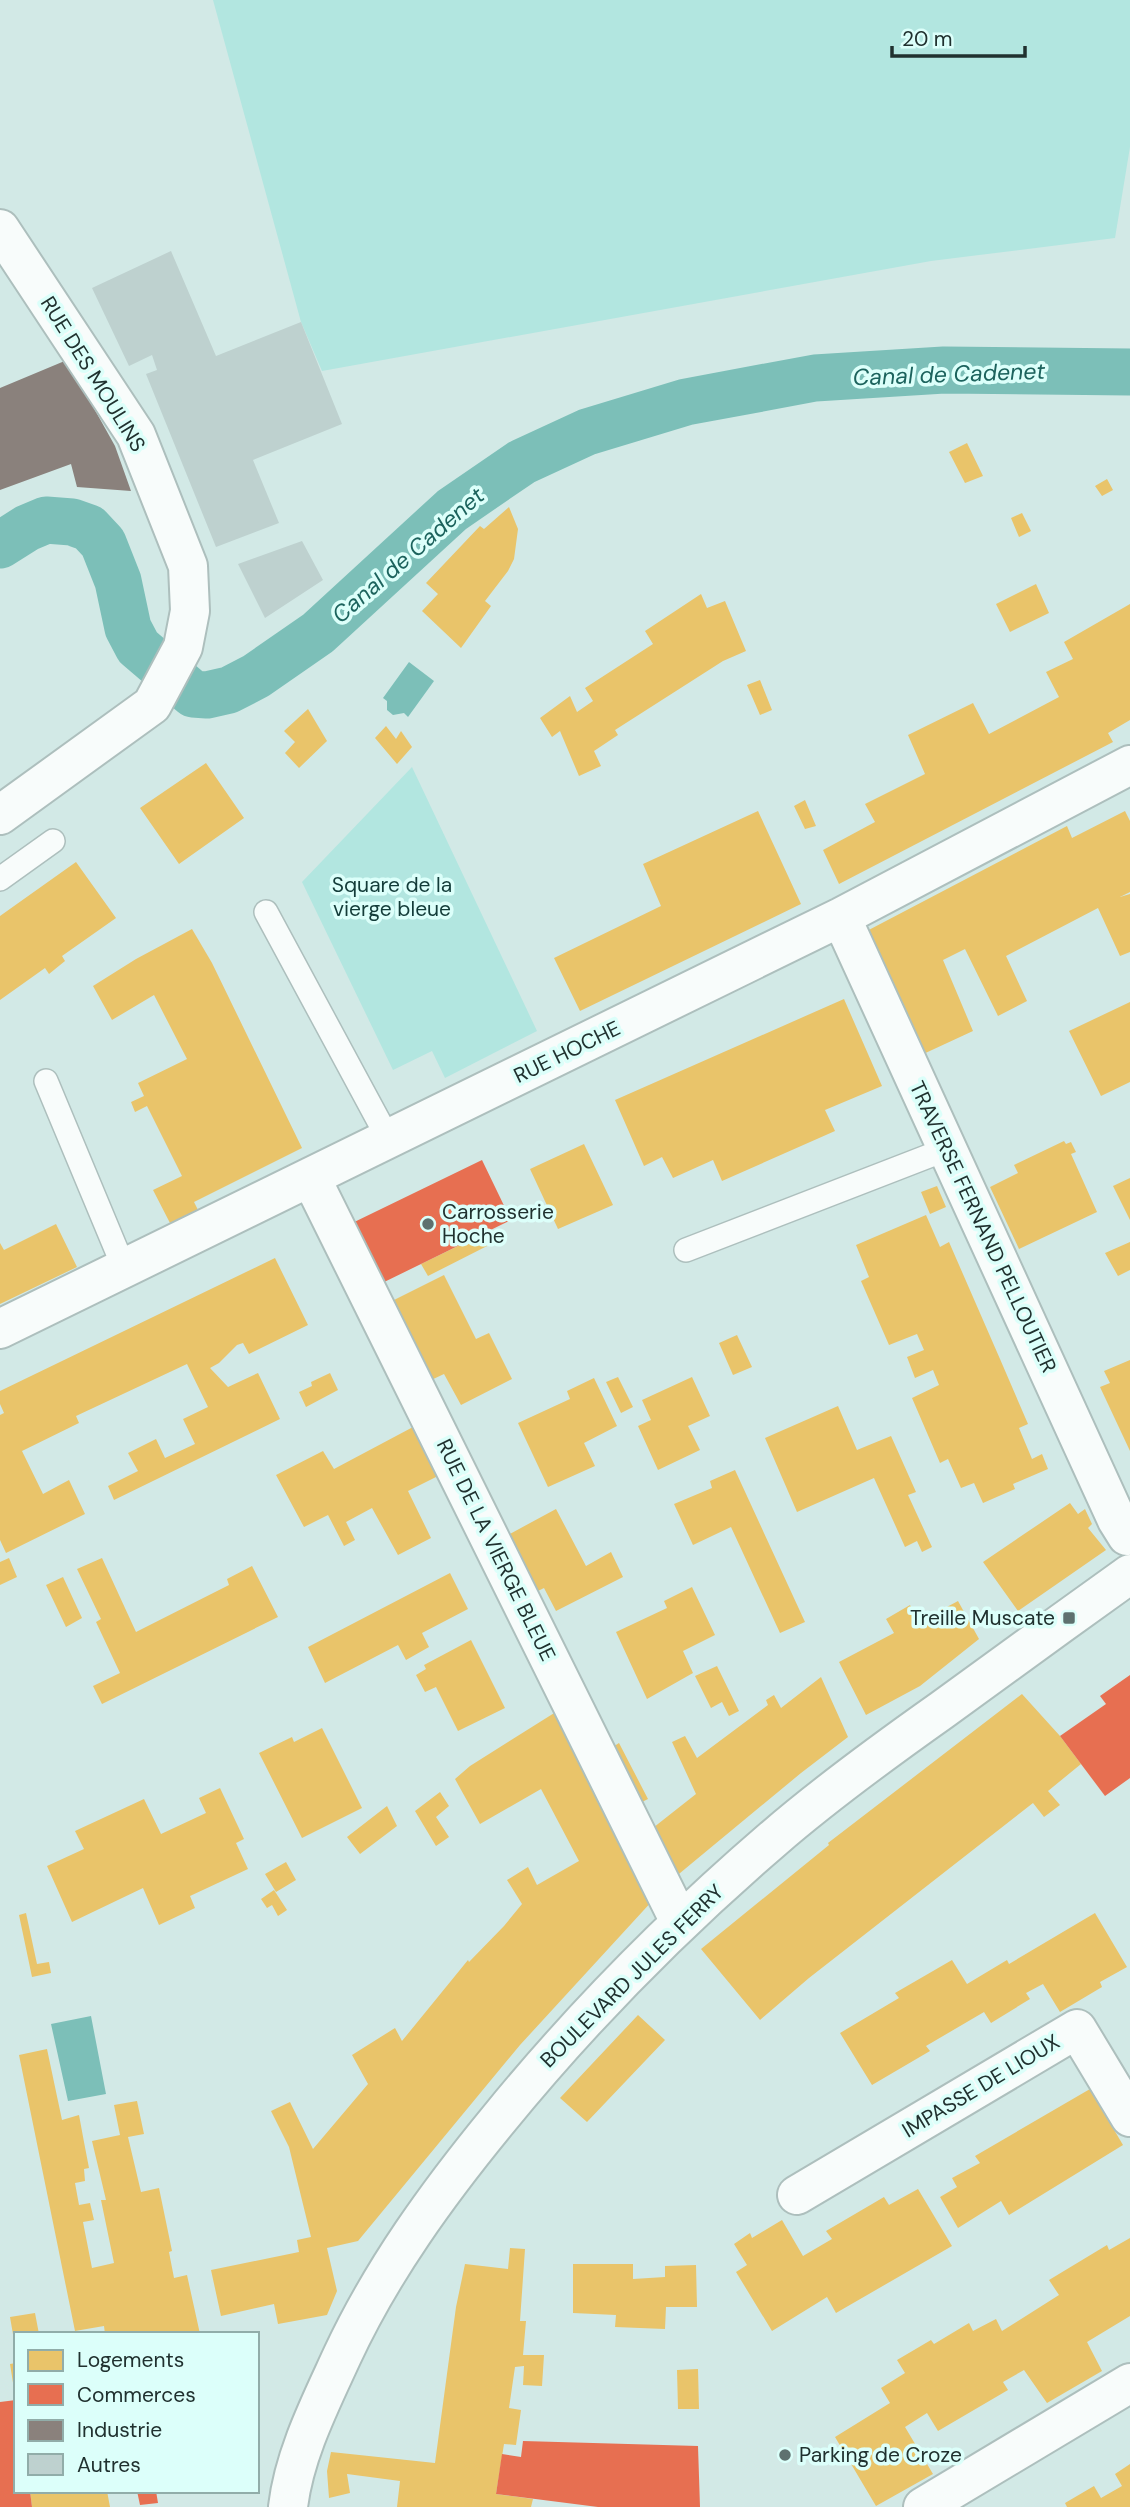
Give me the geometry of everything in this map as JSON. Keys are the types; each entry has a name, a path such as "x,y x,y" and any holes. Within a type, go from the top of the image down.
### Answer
{"street":[{"name":"RUE DES MOULINS","path":"0,229 136,435 188,566 190,611 183,648 152,705 0,815"},
{"name":"RUE HOCHE","path":"0,1328 312,1178 841,917 1130,765"},
{"name":"TRAVERSE FERNAND PELLOUTIER","path":"841,917 1117,1520 1129,1537"},
{"name":"RUE DE LA VIERGE BLEUE","path":"312,1178 680,1922"},
{"name":"BOULEVARD JULES FERRY","path":"288,2507 291,2479 328,2387 362,2314 416,2227 477,2145 548,2058 680,1922 774,1838 860,1769 1130,1574"},
{"name":"IMPASSE DE LIOUX","path":"797,2195 1077,2029 1130,2117"},
{"path":"923,2507 1130,2383"}],"lane":[{"path":"0,879 53,841"},
{"path":"266,912 389,1140"},
{"path":"46,1081 124,1268"},
{"path":"686,1250 947,1149"}],"green space":[{"path":"213,0 1130,0 1130,147 1115,238 931,261 322,371 301,322"},
{"name":"Square de la vierge bleue","path":"412,767 537,1031 445,1078 432,1051 393,1070 302,882"}],"shaded area":[{"path":"409,662 434,681 408,717 404,713 393,715 387,710 387,701 383,698"},
{"path":"91,2016 106,2094 68,2101 51,2024"}],"building: Logements":[{"path":"967,443 983,476 965,483 949,452"},
{"path":"1107,479 1113,490 1102,496 1095,486"},
{"path":"509,507 518,529 514,559 485,601 491,606 461,648 422,611 438,594 426,583 480,526 484,529"},
{"path":"1022,513 1031,531 1019,537 1011,518"},
{"path":"1036,584 1049,613 1010,632 996,604"},
{"path":"701,594 707,608 725,601 746,651 723,661 615,730 618,735 594,751 601,766 579,776 560,731 552,737 540,718 570,696 577,712 593,701 585,688 653,644 645,631"},
{"path":"1130,604 1130,720 1108,733 1113,742 839,884 823,850 875,822 865,804 925,774 908,735 973,703 989,734 1059,697 1046,672 1073,659 1064,642"},
{"path":"760,680 772,710 760,715 747,685"},
{"path":"308,709 327,741 299,768 285,753 295,742 284,731"},
{"path":"386,726 396,739 401,731 412,747 397,764 375,738"},
{"path":"206,763 244,818 179,864 140,808"},
{"path":"805,800 816,826 805,829 794,806"},
{"path":"758,811 801,904 580,1011 554,958 661,906 643,864"},
{"path":"1125,811 1130,821 1130,892 1120,897 1130,894 1130,952 1120,956 1098,908 1006,956 1027,1001 998,1016 965,949 943,960 973,1031 919,1056 863,933 1067,826 1072,838"},
{"path":"76,862 116,918 62,956 65,961 49,974 45,968 0,1000 0,916"},
{"path":"192,929 212,963 302,1148 194,1202 198,1210 170,1223 153,1190 182,1176 147,1106 135,1112 131,1102 144,1096 138,1083 187,1059 154,995 112,1020 93,986"},
{"path":"844,999 882,1086 825,1110 835,1131 722,1181 713,1160 673,1178 662,1157 644,1166 615,1100"},
{"path":"1130,1002 1130,1082 1101,1096 1069,1031"},
{"path":"1064,1141 1066,1144 1071,1142 1076,1152 1071,1154 1097,1212 1019,1249 990,1187 1018,1173 1014,1165"},
{"path":"584,1144 613,1205 558,1229 530,1169"},
{"path":"1130,1178 1130,1220 1113,1186"},
{"path":"937,1186 946,1207 930,1214 921,1192"},
{"path":"926,1215 940,1247 949,1242 1000,1359 1028,1424 1019,1428 1032,1459 1042,1454 1048,1469 1013,1484 1015,1489 983,1503 974,1483 961,1488 948,1459 940,1463 912,1398 939,1385 933,1370 915,1378 907,1357 924,1350 917,1334 889,1345 861,1281 869,1277 856,1245"},
{"path":"56,1224 77,1267 0,1304 0,1243 4,1250"},
{"path":"487,1232 493,1243 428,1276 421,1264"},
{"path":"1130,1242 1130,1270 1118,1276 1105,1253"},
{"path":"275,1258 308,1325 249,1354 243,1343 237,1345 210,1368 228,1387 258,1373 280,1419 114,1500 108,1486 138,1471 128,1453 156,1439 165,1458 195,1444 183,1419 208,1407 187,1364 76,1416 79,1423 22,1451 43,1494 69,1480 85,1514 6,1553 0,1540 0,1415 4,1413 0,1404 0,1391"},
{"path":"444,1275 476,1339 489,1333 512,1379 461,1405 444,1374 427,1382 386,1304"},
{"path":"737,1335 752,1367 733,1375 719,1343"},
{"path":"1130,1360 1130,1451 1100,1387 1110,1383 1104,1371"},
{"path":"330,1373 338,1390 306,1407 299,1392 312,1386 311,1382"},
{"path":"618,1377 633,1407 621,1413 606,1382"},
{"path":"692,1377 710,1416 688,1426 700,1450 658,1470 638,1426 651,1420 642,1400"},
{"path":"594,1378 617,1426 584,1443 595,1466 548,1487 518,1423 570,1399 567,1391"},
{"path":"838,1406 857,1450 891,1436 916,1492 908,1495 932,1547 922,1552 917,1541 905,1547 874,1478 797,1512 765,1438"},
{"path":"413,1427 438,1476 408,1491 431,1538 398,1555 372,1508 346,1522 355,1540 344,1546 328,1515 304,1527 276,1475 323,1451 334,1469"},
{"path":"735,1470 805,1622 780,1633 731,1527 693,1545 674,1504 712,1488 710,1481"},
{"path":"1070,1503 1078,1514 1085,1509 1092,1524 1088,1528 1106,1550 1018,1611 983,1562"},
{"path":"556,1509 586,1566 611,1552 623,1577 556,1611 544,1588 536,1592 506,1536"},
{"path":"9,1558 17,1577 0,1585 0,1562"},
{"path":"102,1558 136,1632 229,1585 227,1579 252,1566 278,1617 102,1704 93,1686 120,1673 96,1622 101,1619 77,1569"},
{"path":"450,1573 468,1609 422,1633 429,1647 406,1660 398,1645 325,1683 308,1647"},
{"path":"63,1577 82,1618 66,1627 46,1585"},
{"path":"692,1587 715,1635 683,1651 693,1673 647,1699 616,1632 667,1608 664,1601"},
{"path":"958,1601 979,1639 920,1686 866,1715 839,1662 894,1633 886,1619 910,1605 919,1622"},
{"path":"471,1640 505,1708 458,1731 436,1687 425,1692 416,1675 426,1669 424,1665"},
{"path":"717,1666 739,1711 729,1716 722,1702 711,1708 695,1676"},
{"path":"821,1677 848,1737 668,1883 644,1835 696,1794 672,1742 685,1736 697,1758 768,1705 766,1700 774,1695 781,1708"},
{"path":"1022,1694 1081,1764 1048,1791 1060,1805 1044,1817 1033,1803 809,1978 760,2020 701,1949 829,1845 828,1843"},
{"path":"559,1710 654,1899 520,2045 358,2241 327,2248 337,2291 327,2315 278,2324 274,2304 221,2316 211,2270 299,2252 297,2240 311,2237 289,2147 271,2111 290,2102 313,2149 368,2084 352,2055 395,2028 402,2041 468,1960 469,1962 504,1926 522,1904 507,1880 528,1867 537,1885 579,1861 541,1789 480,1824 455,1779 470,1766"},
{"path":"322,1728 362,1808 302,1838 259,1753 292,1737 294,1742"},
{"path":"619,1743 648,1799 630,1808 602,1754"},
{"path":"220,1788 244,1839 236,1843 248,1869 190,1896 195,1908 159,1925 143,1888 72,1922 47,1866 84,1849 75,1831 144,1799 161,1834 206,1813 199,1798"},
{"path":"440,1792 449,1806 436,1817 449,1837 436,1846 415,1811"},
{"path":"387,1806 397,1826 360,1854 347,1837"},
{"path":"286,1862 296,1880 276,1892 265,1874"},
{"path":"274,1890 287,1910 278,1916 272,1905 267,1908 261,1899"},
{"path":"26,1913 37,1964 49,1962 51,1973 32,1977 19,1915"},
{"path":"1095,1913 1127,1967 1100,1982 1102,1987 1060,2012 1043,1984 1026,1993 1030,1999 991,2023 984,2012 926,2046 930,2051 872,2085 840,2033 899,1998 895,1993 952,1960 967,1984 1007,1960 1009,1964"},
{"path":"638,2015 665,2040 587,2122 560,2098"},
{"path":"47,2049 62,2120 79,2115 89,2168 84,2169 85,2181 75,2183 79,2205 90,2203 94,2220 83,2222 92,2268 114,2263 101,2200 106,2200 92,2141 120,2135 114,2105 137,2101 144,2134 128,2137 141,2192 159,2188 172,2251 169,2252 174,2278 187,2275 200,2332 105,2332 104,2326 75,2331 19,2055"},
{"path":"1090,2089 1123,2145 1009,2215 1001,2201 958,2228 940,2197 957,2187 952,2178 980,2163 975,2156"},
{"path":"918,2189 952,2246 836,2313 827,2297 772,2331 736,2272 747,2265 734,2244 750,2233 752,2238 782,2220 803,2256 832,2239 826,2231 884,2197 889,2205"},
{"path":"1130,2238 1130,2316 1087,2342 1102,2371 1047,2403 1024,2370 1003,2382 1008,2390 938,2431 927,2413 905,2427 933,2474 876,2506 835,2437 890,2403 881,2388 905,2373 897,2360 931,2340 934,2344 969,2323 973,2331 996,2319 1002,2331 1059,2295 1049,2280 1107,2245 1109,2250"},
{"path":"510,2248 525,2249 520,2321 526,2321 523,2355 544,2355 542,2386 523,2385 524,2366 515,2367 509,2408 521,2410 516,2445 504,2444 496,2494 533,2499 531,2507 397,2507 400,2481 347,2474 350,2493 329,2498 327,2471 331,2452 435,2463 456,2307 465,2264 508,2269"},
{"path":"573,2264 633,2264 633,2279 665,2277 665,2266 696,2265 697,2307 666,2307 665,2329 615,2327 616,2315 573,2313"},
{"path":"35,2313 39,2332 14,2332 14,2340 10,2317"},
{"path":"14,2363 14,2389 10,2364"},
{"path":"698,2369 699,2409 678,2409 677,2370"},
{"path":"1130,2464 1130,2507 1067,2507 1065,2503 1094,2486 1101,2498 1122,2486 1115,2474"},
{"path":"30,2493 107,2493 110,2507 32,2507"}],"building: Commerces":[{"name":"Carrosserie Hoche","path":"482,1160 511,1220 374,1287 344,1227"},
{"path":"1130,1675 1130,1778 1105,1796 1060,1736 1106,1704 1100,1696"},
{"path":"14,2400 14,2493 30,2493 32,2507 0,2507 0,2402"},
{"path":"523,2441 698,2446 700,2507 598,2507 496,2494 502,2454 521,2457"},
{"path":"137,2493 156,2493 158,2503 140,2505"}],"building: Industrie":[{"path":"67,360 115,446 131,491 77,487 71,464 0,490 0,388"}],"building: Autres":[{"path":"171,251 216,356 301,322 342,424 253,460 279,523 216,547 146,374 157,370 152,355 129,366 92,288"},
{"path":"302,541 323,580 265,618 238,564"}],"waterway":[{"name":"Canal de Cadenet","path":"0,545 46,520 72,522 89,528 103,543 118,581 128,628 138,647 193,694 207,695 229,690 256,676 318,633 452,510 522,462 587,432 686,402 815,378 944,370 1130,372"}],"place":[{"name":"Carrosserie Hoche","path":"428,1224"},
{"name":"Treille Muscate","path":"1069,1618"},
{"name":"Parking de Croze","path":"785,2455"}]}
